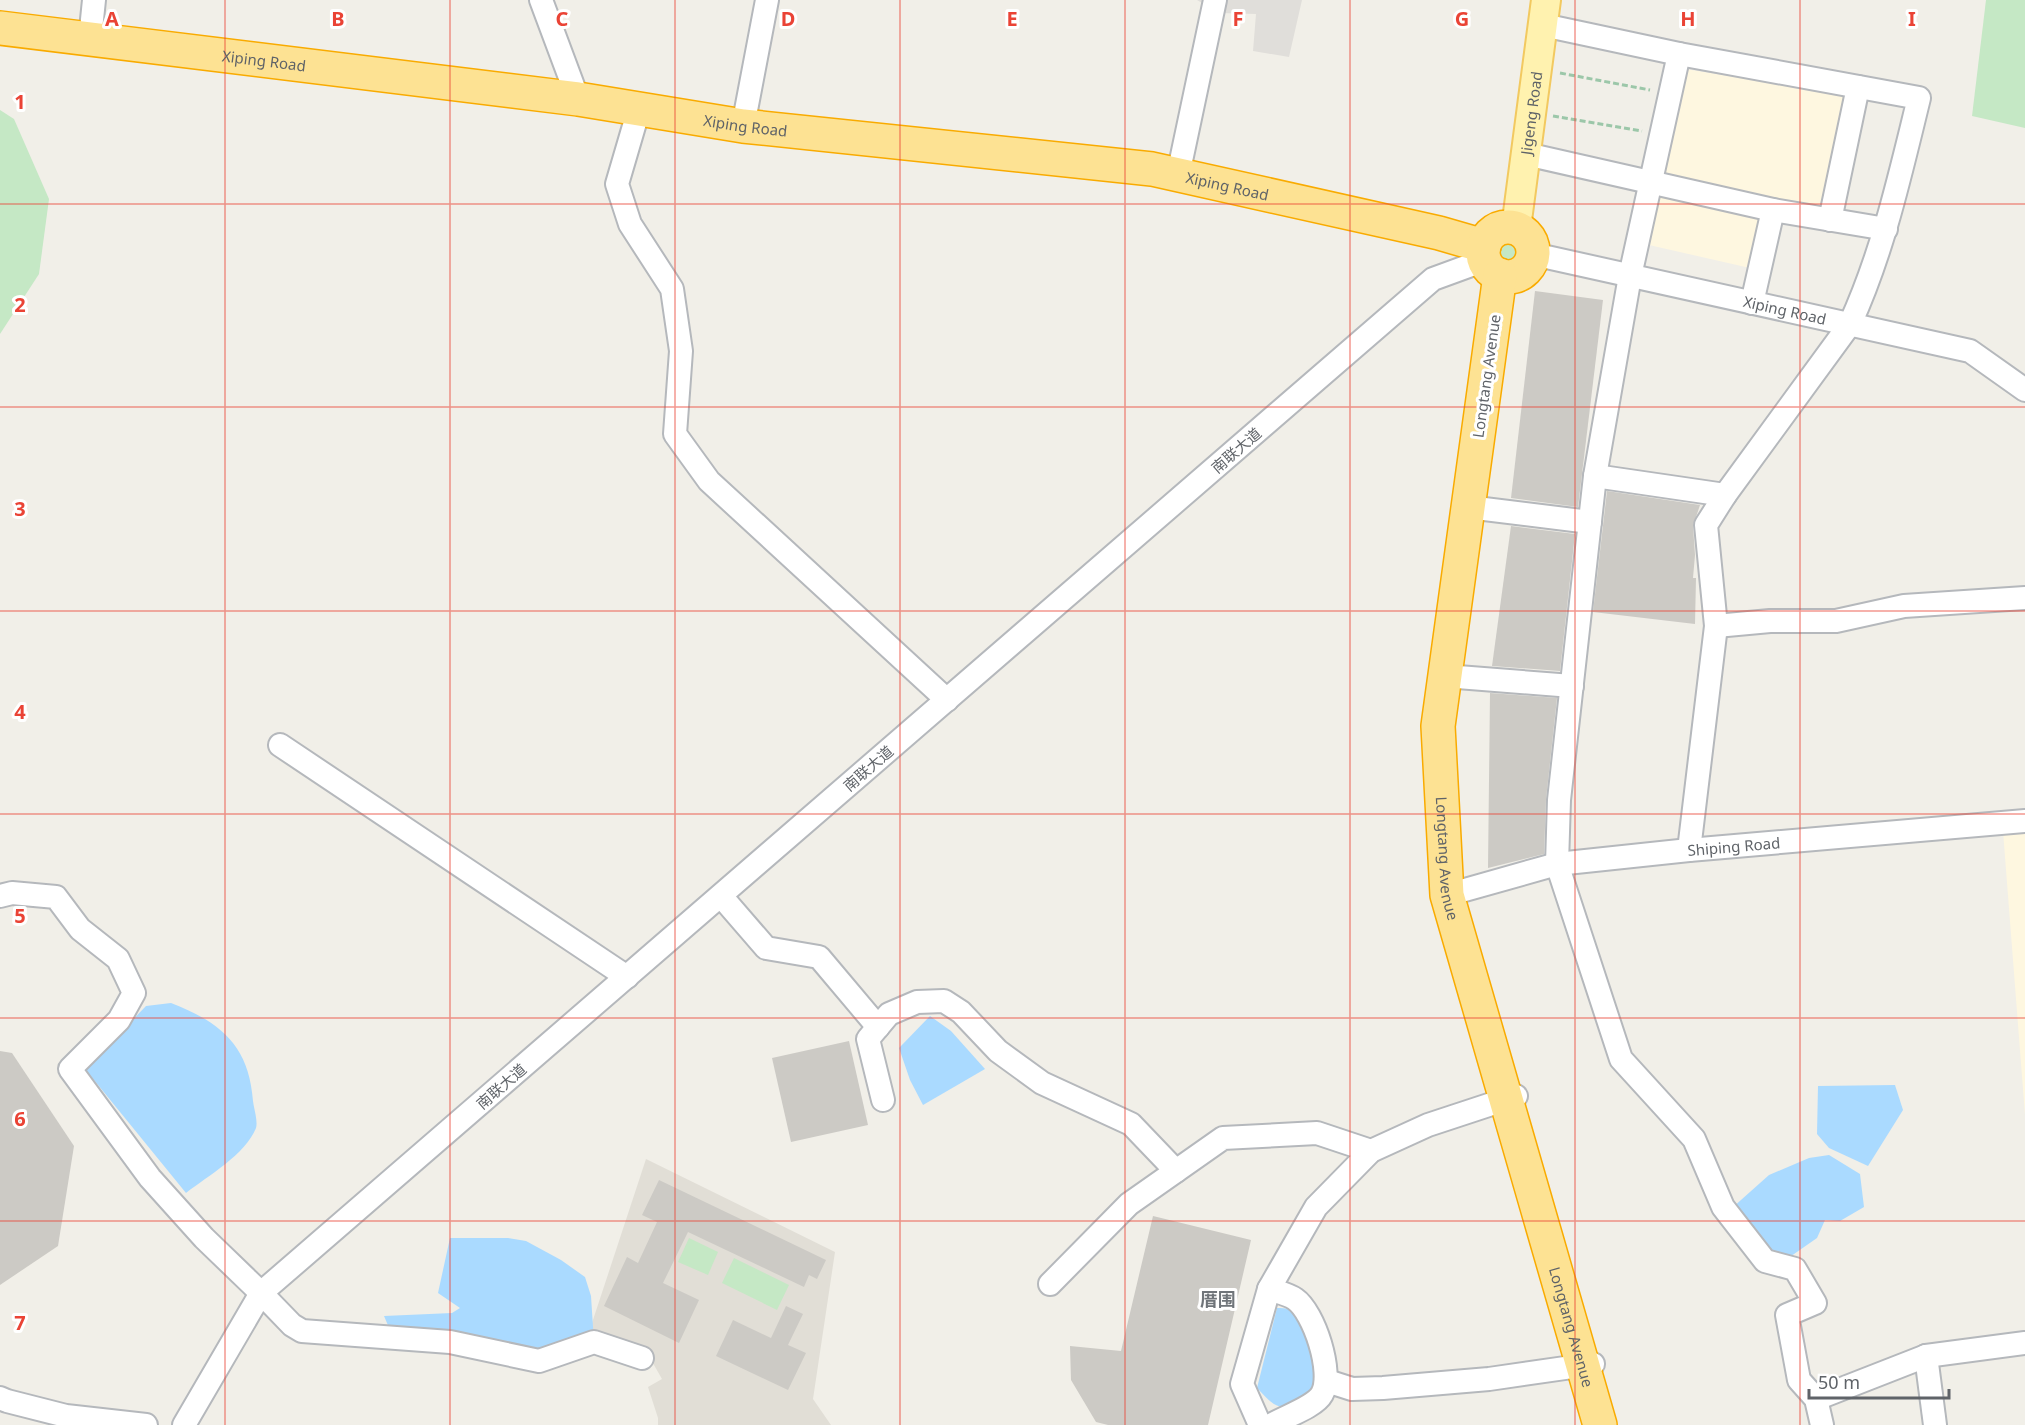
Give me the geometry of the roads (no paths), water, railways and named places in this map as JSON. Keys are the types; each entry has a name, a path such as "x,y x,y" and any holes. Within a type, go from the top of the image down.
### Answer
{"highway":[{"name":"Xiping Road","path":"0,28 578,99 743,126 1152,169 1439,233 1494,264"},
{"path":"1508,227 1524,241 1532,260 1525,270 1514,276 1494,264 1487,238 1500,228 1508,227"},
{"name":"Longtang Avenue","path":"1494,264 1472,507 1449,677 1446,726 1452,893 1588,1364 1611,1425"},
{"name":"Longtang Avenue","path":"1588,1364 1600,1425"}],"main road":[{"name":"Jigeng Road","path":"1524,241 1526,154 1544,13"}],"street":[{"path":"90,39 94,0"},
{"path":"541,0 578,99"},
{"path":"743,126 767,0"},
{"path":"1178,175 1215,0"},
{"path":"1544,13 1679,54 1918,98 1886,229 1850,324 1725,495 1706,525 1716,626 1689,850"},
{"path":"1679,54 1630,276 1595,476 1559,800 1557,864 1621,1059 1694,1139 1724,1208 1765,1261 1795,1269 1815,1303 1787,1315 1799,1380 1816,1399 1822,1425"},
{"path":"1830,220 1858,87"},
{"path":"639,109 617,184 630,224 672,289 681,351 675,434 709,481 947,700"},
{"path":"1526,154 1773,210 1886,229"},
{"path":"1752,303 1773,210"},
{"name":"Xiping Road","path":"1524,241 1630,276 1970,351 2025,390"},
{"name":"南联大道","path":"184,1425 261,1293 1434,279 1494,264"},
{"path":"1595,476 1725,495"},
{"path":"1472,507 1590,522"},
{"path":"1716,626 1770,621 1836,621 1904,606 2025,598"},
{"path":"1449,677 1572,686"},
{"path":"280,745 627,977"},
{"name":"Shiping Road","path":"1452,893 1557,864 1689,850 2025,821"},
{"path":"0,896 12,893 56,897 80,929 118,959 135,993 119,1020 70,1069 150,1178 204,1238 291,1325 302,1331 450,1342 539,1361 594,1342 642,1358"},
{"path":"721,896 766,948 819,957 878,1027"},
{"path":"883,1100 868,1038 889,1014 917,1002 944,1001 961,1012 998,1051 1042,1083 1131,1124 1176,1171"},
{"path":"1260,1425 1242,1384 1269,1289 1316,1207 1371,1150 1428,1125 1511,1098"},
{"path":"1050,1284 1129,1204 1223,1138 1317,1133 1371,1150"},
{"path":"1242,1384 1277,1421 1313,1403 1322,1395 1326,1381 1320,1342 1304,1309 1294,1298 1269,1289"},
{"path":"1816,1399 1926,1356 2025,1343"},
{"path":"1926,1356 1935,1425"},
{"path":"1326,1381 1352,1389 1383,1388 1489,1379 1588,1364"},
{"path":"0,1398 66,1416 146,1425"}],"water":[{"path":"171,1003 204,1018 229,1038 238,1050 250,1081 257,1122 251,1138 235,1156 186,1193 85,1069 146,1006"},
{"path":"930,1016 951,1031 985,1069 923,1105 910,1080 899,1048"},
{"path":"1895,1085 1903,1110 1868,1166 1829,1148 1817,1134 1818,1086"},
{"path":"1829,1155 1860,1174 1864,1207 1840,1221 1825,1220 1817,1238 1784,1261 1764,1247 1732,1208 1769,1175 1809,1158"},
{"path":"450,1238 508,1238 526,1241 561,1260 585,1277 591,1296 594,1342 536,1361 390,1330 384,1316 452,1313 460,1308 438,1293"},
{"path":"1277,1308 1294,1311 1303,1319 1315,1363 1314,1391 1289,1407 1278,1406 1257,1388"}],"district":[{"name":"厝围","path":"1218,1299"}]}
